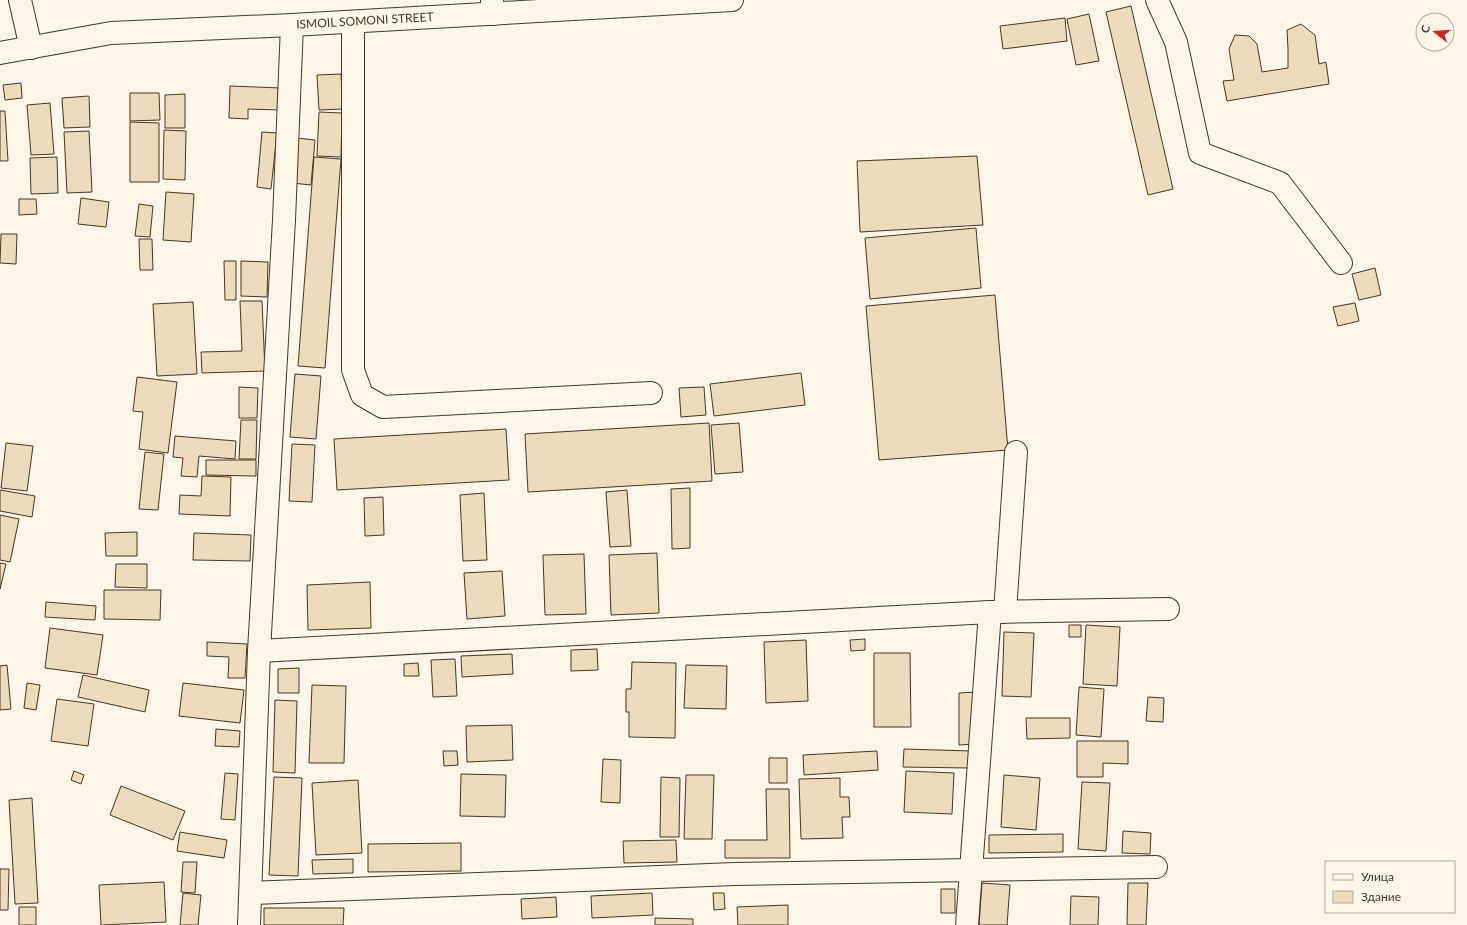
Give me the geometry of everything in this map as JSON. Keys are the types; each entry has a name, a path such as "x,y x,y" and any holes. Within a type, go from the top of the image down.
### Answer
{"street":[{"path":"20,0 31,48"},
{"name":"ISMOIL SOMONI STREET","path":"0,53 110,33 353,22 492,7 732,0"},
{"path":"1157,0 1176,42 1200,154 1280,183 1341,263"},
{"path":"353,22 353,370 362,395 383,407 651,393"},
{"path":"249,925 259,651 284,220 292,25"},
{"path":"967,925 998,612 1016,452"},
{"path":"259,651 998,612 1168,609"},
{"path":"251,893 734,874 1156,867"}],"building":[{"path":"1131,6 1173,189 1148,195 1106,12"},
{"path":"1089,14 1099,61 1076,65 1067,19"},
{"path":"1065,18 1067,41 1003,49 1000,26"},
{"path":"1301,24 1315,35 1319,64 1326,62 1329,84 1227,101 1223,81 1234,80 1229,49 1235,35 1249,36 1257,44 1262,72 1288,68 1287,30"},
{"path":"341,74 343,109 319,110 317,75"},
{"path":"21,83 22,98 5,100 3,85"},
{"path":"230,86 281,88 280,110 248,109 248,119 229,118"},
{"path":"130,93 159,93 160,120 130,121"},
{"path":"185,94 185,128 165,128 165,95"},
{"path":"89,96 90,127 64,128 62,98"},
{"path":"50,103 54,154 31,155 27,105"},
{"path":"0,111 5,111 8,161 0,161"},
{"path":"319,112 342,113 341,157 317,156"},
{"path":"130,122 159,123 159,182 130,182"},
{"path":"164,130 186,131 185,180 163,179"},
{"path":"89,131 92,192 67,193 64,132"},
{"path":"262,132 277,133 271,189 257,187"},
{"path":"296,138 315,140 311,185 292,183"},
{"path":"977,156 983,225 860,232 857,161"},
{"path":"57,157 58,193 31,194 30,158"},
{"path":"314,157 341,159 325,368 298,366"},
{"path":"166,192 194,194 191,242 163,240"},
{"path":"81,198 109,202 106,227 78,224"},
{"path":"19,199 36,199 37,214 19,215"},
{"path":"139,204 153,206 150,237 135,236"},
{"path":"976,228 981,288 870,299 865,238"},
{"path":"1,234 17,234 16,264 0,263"},
{"path":"139,239 152,239 153,270 140,270"},
{"path":"224,261 236,261 236,300 225,300"},
{"path":"241,261 268,262 267,297 241,296"},
{"path":"1375,268 1381,295 1359,300 1352,274"},
{"path":"995,295 1008,450 879,460 866,306"},
{"path":"240,301 262,301 265,371 202,373 201,352 242,351"},
{"path":"193,302 197,374 157,376 153,304"},
{"path":"1355,303 1359,321 1338,326 1333,307"},
{"path":"801,373 805,405 714,416 710,384"},
{"path":"295,374 321,376 316,439 290,437"},
{"path":"137,377 177,382 168,453 139,449 143,412 133,411"},
{"path":"239,387 258,388 257,418 239,418"},
{"path":"704,387 706,415 681,417 679,388"},
{"path":"241,420 257,420 256,459 239,459"},
{"path":"709,423 712,481 528,492 525,434"},
{"path":"739,423 743,472 715,474 711,425"},
{"path":"506,429 509,480 337,490 334,439"},
{"path":"175,436 236,441 235,459 199,456 197,477 181,476 183,458 173,457"},
{"path":"6,443 33,446 27,491 1,488"},
{"path":"292,444 315,445 312,502 289,501"},
{"path":"145,452 164,454 158,510 139,509"},
{"path":"206,460 256,460 256,476 206,475"},
{"path":"202,476 231,477 230,516 179,514 180,495 201,496"},
{"path":"690,488 690,548 672,549 671,489"},
{"path":"0,490 35,496 32,517 0,511"},
{"path":"627,490 631,546 610,547 606,492"},
{"path":"484,493 487,560 463,561 460,495"},
{"path":"383,497 384,535 365,536 364,498"},
{"path":"0,515 19,519 10,562 0,560"},
{"path":"137,532 137,556 106,556 105,533"},
{"path":"194,533 251,535 250,561 193,560"},
{"path":"657,553 659,613 611,615 609,555"},
{"path":"584,554 586,614 545,615 543,555"},
{"path":"0,563 6,564 0,589"},
{"path":"116,564 147,564 147,588 115,587"},
{"path":"502,571 505,616 467,619 464,573"},
{"path":"370,582 371,628 308,630 307,585"},
{"path":"104,590 161,590 160,620 104,619"},
{"path":"46,602 96,606 95,620 45,617"},
{"path":"1069,625 1081,625 1081,637 1069,637"},
{"path":"1086,625 1120,627 1117,686 1083,684"},
{"path":"50,628 103,635 97,675 45,668"},
{"path":"1004,632 1034,633 1031,697 1002,696"},
{"path":"865,639 865,650 851,651 850,640"},
{"path":"806,640 808,701 766,703 764,642"},
{"path":"207,642 247,644 245,678 228,678 229,657 207,656"},
{"path":"597,649 598,670 571,671 571,650"},
{"path":"874,653 910,653 911,727 874,727"},
{"path":"512,654 513,674 462,677 461,656"},
{"path":"455,659 457,696 433,697 431,660"},
{"path":"632,662 676,663 675,738 629,737 629,712 626,712 626,689 631,689"},
{"path":"418,663 419,676 404,676 404,664"},
{"path":"7,665 11,709 0,710 0,666"},
{"path":"686,665 727,666 726,709 684,708"},
{"path":"299,668 299,693 278,693 278,669"},
{"path":"83,675 149,690 145,712 78,697"},
{"path":"27,683 40,685 36,710 24,708"},
{"path":"183,683 244,690 240,723 179,716"},
{"path":"312,685 346,686 344,763 309,763"},
{"path":"1079,687 1104,689 1101,737 1076,735"},
{"path":"976,692 976,744 959,745 959,693"},
{"path":"1148,697 1164,698 1163,722 1146,721"},
{"path":"57,699 94,704 88,746 51,741"},
{"path":"275,700 297,701 295,773 273,772"},
{"path":"1026,718 1070,718 1070,738 1027,739"},
{"path":"512,725 513,760 467,762 466,726"},
{"path":"216,729 240,731 239,747 215,746"},
{"path":"1077,741 1128,741 1128,764 1103,763 1103,777 1077,777"},
{"path":"904,749 971,751 970,768 903,767"},
{"path":"443,751 457,751 458,765 444,766"},
{"path":"877,751 878,770 804,775 803,755"},
{"path":"769,758 787,758 787,783 769,783"},
{"path":"603,759 621,760 620,803 601,802"},
{"path":"74,771 84,775 81,784 71,780"},
{"path":"906,771 954,773 952,814 904,812"},
{"path":"225,773 238,774 235,820 221,819"},
{"path":"461,774 506,775 505,817 460,816"},
{"path":"686,775 714,775 712,839 684,839"},
{"path":"1004,775 1040,778 1036,830 1001,827"},
{"path":"274,777 302,778 298,876 269,875"},
{"path":"661,777 680,778 679,837 660,837"},
{"path":"840,778 840,797 849,797 850,817 842,817 843,838 801,839 799,779"},
{"path":"358,780 362,853 316,855 312,783"},
{"path":"1082,782 1110,783 1106,851 1078,849"},
{"path":"121,786 185,811 173,840 110,815"},
{"path":"766,789 789,789 790,858 725,858 725,840 767,840"},
{"path":"32,798 38,903 15,904 9,800"},
{"path":"1123,831 1151,833 1150,854 1122,853"},
{"path":"180,832 227,840 224,858 177,851"},
{"path":"1063,834 1063,852 989,853 989,835"},
{"path":"676,840 677,862 624,863 623,841"},
{"path":"461,843 461,871 368,872 368,844"},
{"path":"353,859 353,873 313,874 312,860"},
{"path":"183,862 197,862 195,893 181,892"},
{"path":"0,869 9,869 8,910 0,910"},
{"path":"164,882 166,922 101,925 99,885"},
{"path":"982,883 1010,885 1007,925 979,925"},
{"path":"1128,883 1148,883 1146,925 1127,925"},
{"path":"941,889 955,889 955,913 941,913"},
{"path":"183,893 201,895 198,925 180,925"},
{"path":"652,893 653,915 592,918 591,896"},
{"path":"713,893 724,893 725,909 714,910"},
{"path":"1071,896 1099,897 1098,925 1070,925"},
{"path":"556,897 557,917 522,919 521,899"},
{"path":"788,905 788,925 738,925 737,907"},
{"path":"19,907 36,907 36,925 19,925"},
{"path":"264,908 344,908 343,925 264,925"},
{"path":"655,918 693,919 693,925 655,925"}]}
